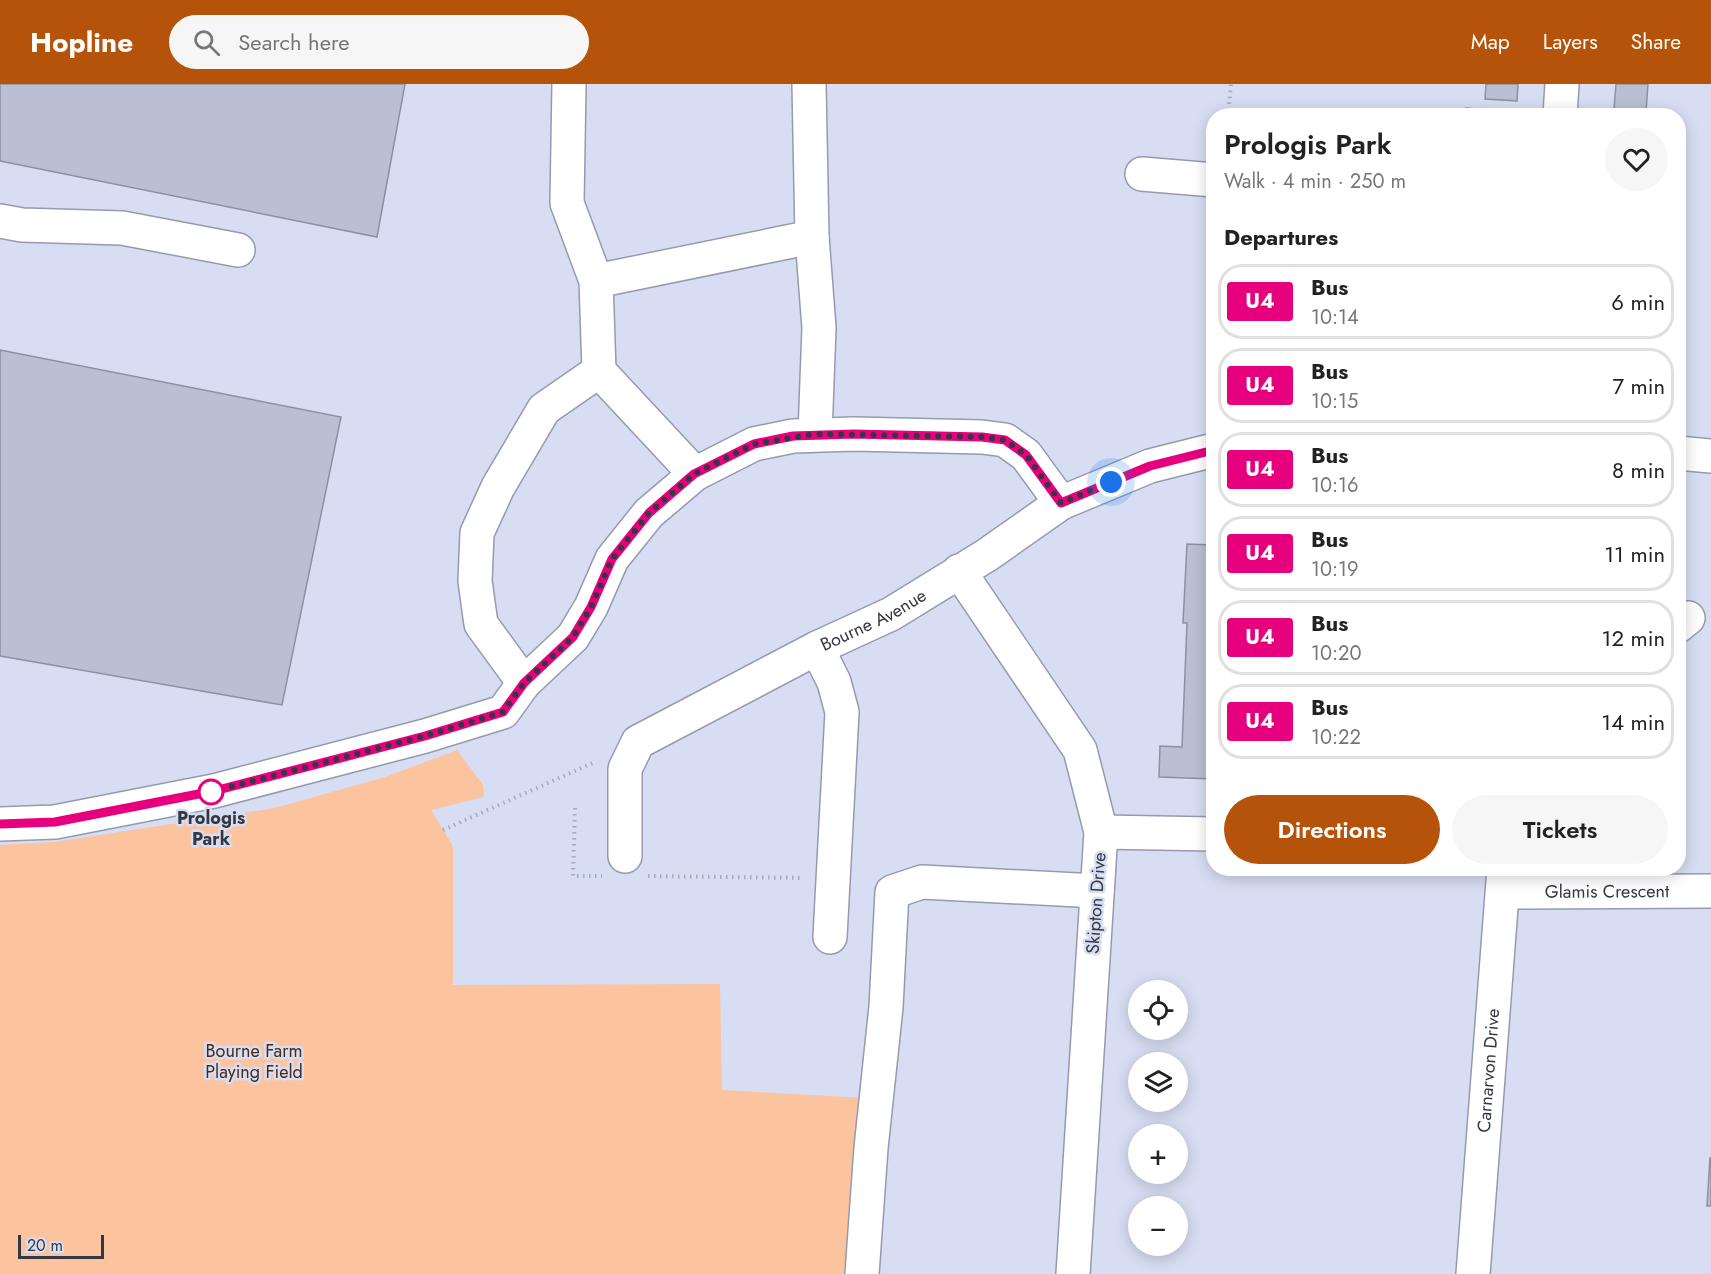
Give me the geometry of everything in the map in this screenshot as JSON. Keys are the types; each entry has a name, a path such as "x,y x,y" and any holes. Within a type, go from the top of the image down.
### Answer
{"street":[{"path":"568,84 567,203 596,281 599,371 705,468"},
{"path":"808,84 812,237 819,328 815,434"},
{"path":"1560,108 1562,84"},
{"path":"1142,174 1206,179"},
{"path":"0,221 22,225 70,224 122,228 238,250"},
{"path":"596,281 812,237"},
{"path":"524,683 481,624 475,581 477,532 498,487 544,409 599,371"},
{"path":"0,824 55,822 214,791 425,736 503,712 524,683 573,637 591,607 612,559 649,513 705,468 754,444 815,434 982,437 1005,440 1026,455 1061,503"},
{"name":"Bourne Avenue","path":"638,742 817,648 891,614 987,555 1061,503 1150,466 1206,452"},
{"path":"1686,454 1711,456"},
{"name":"Skipton Drive","path":"959,571 1080,750 1101,832 1073,1274"},
{"path":"817,648 834,682 842,712 830,937"},
{"path":"626,869 625,769 638,742"},
{"path":"1101,832 1206,834"},
{"name":"Glamis Crescent","path":"1504,880 1711,891"},
{"name":"Carnarvon Drive","path":"1473,1274 1504,880"},
{"path":"862,1274 886,1007 892,892 922,882 1097,891"}],"path":[{"path":"1229,108 1231,84"},
{"path":"443,830 638,742"},
{"path":"575,808 573,876 626,869 834,878"}],"green space":[{"name":"Bourne Farm Playing Field","path":"457,750 483,785 484,797 431,810 453,846 453,985 720,984 722,1090 866,1098 863,1274 0,1274 0,845 54,842 275,808 385,777"}],"building":[{"path":"0,84 405,84 377,237 0,161"},
{"path":"1486,84 1518,84 1517,101 1485,99"},
{"path":"1616,84 1648,84 1646,108 1614,108"},
{"path":"0,350 341,417 282,705 0,656"},
{"path":"1187,544 1206,545 1206,779 1159,777 1160,746 1182,747 1187,623 1183,623"},
{"path":"1710,1158 1711,1206 1707,1206"}],"bus line":[{"name":"U4","path":"0,824 55,822 214,791 425,736 503,712 524,683 549,663 573,637 591,607 612,559 649,513 694,474 754,444 815,434 982,437 1005,440 1026,455 1061,503 1150,466 1206,452"}],"place":[{"name":"Prologis Park","path":"211,792"}],"route":[{"path":"211,792 425,736 503,712 524,683 549,663 573,637 591,607 612,559 649,513 694,474 754,444 815,434 982,437 1005,440 1026,455 1061,503 1111,482"}]}
